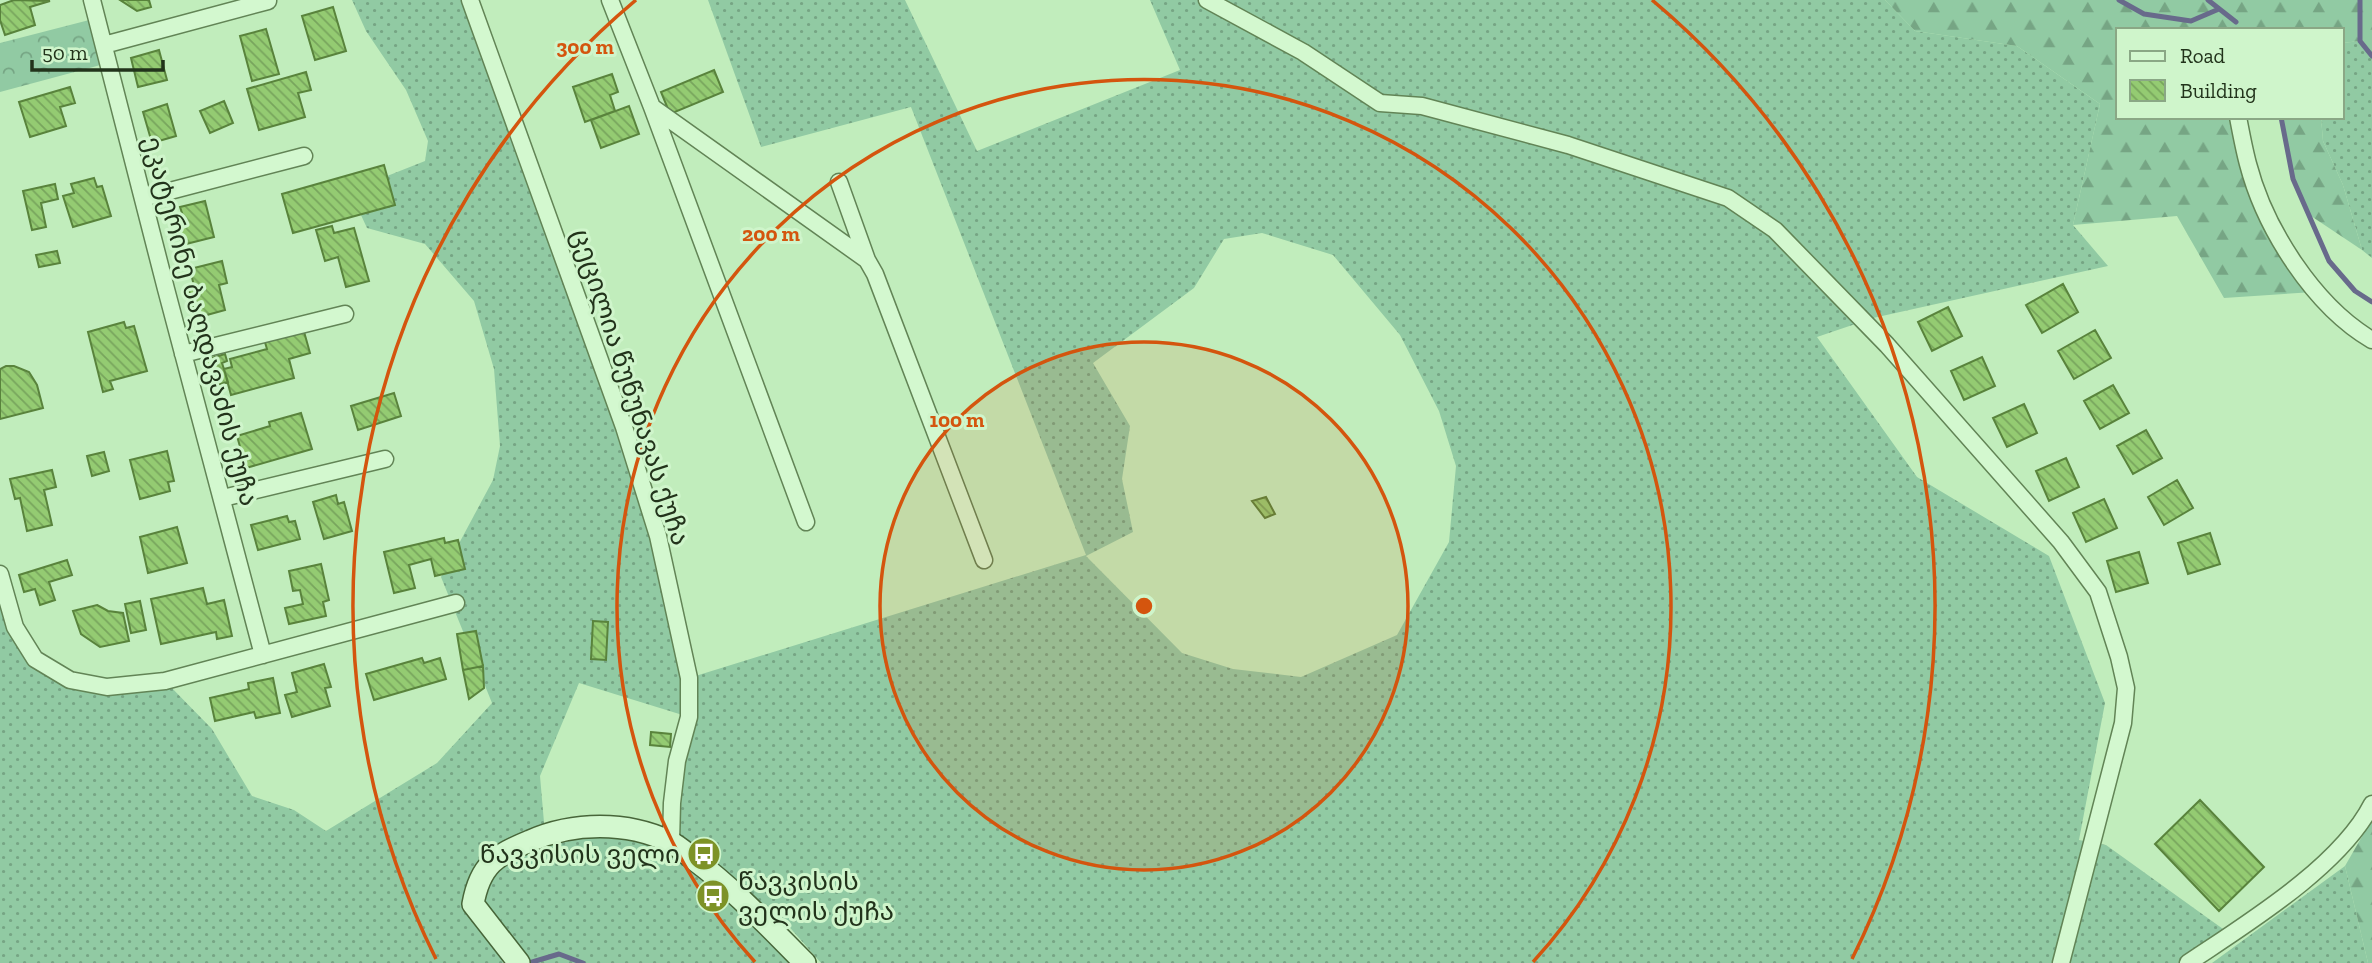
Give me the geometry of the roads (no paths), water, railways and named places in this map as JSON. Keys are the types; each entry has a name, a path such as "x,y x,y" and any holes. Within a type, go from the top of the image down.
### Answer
{"main road":[{"path":"519,963 473,904 476,886 493,860 507,851 545,834 590,826 622,827 671,842 707,869 804,963"}],"street":[{"name":"ეკატერინე ბაღდავაძის ქუჩა","path":"92,0 263,655"},
{"name":"ცეცილია წუწუნავას ქუჩა","path":"470,0 610,388 658,536 689,678 689,717 677,761 671,842"},
{"path":"610,0 806,522"},
{"path":"1207,0 1303,52 1380,103 1422,106 1568,145 1728,198 1775,230 1929,392 2061,542 2098,592 2119,657 2126,688 2123,723 2061,963"},
{"path":"104,45 268,1"},
{"path":"652,107 867,260"},
{"path":"2238,119 2248,167 2273,228 2314,292 2358,332 2372,340"},
{"path":"143,198 304,156"},
{"path":"839,182 984,560"},
{"path":"183,354 345,314"},
{"path":"223,498 385,459"},
{"path":"0,574 15,627 35,659 70,680 107,687 166,681 456,603"},
{"path":"2188,963 2267,909 2335,853 2361,825 2372,804"}],"waterway":[{"path":"2119,0 2144,14 2191,21 2219,9"},
{"path":"2208,0 2236,22"},
{"path":"2360,0 2360,41 2372,56"},
{"path":"2281,119 2293,179 2329,261 2355,291 2372,302"},
{"path":"529,963 559,954 583,963"}],"place":[{"name":"წავკისის ველი","path":"704,854"},
{"name":"წავკისის ველის ქუჩა","path":"713,896"}]}
